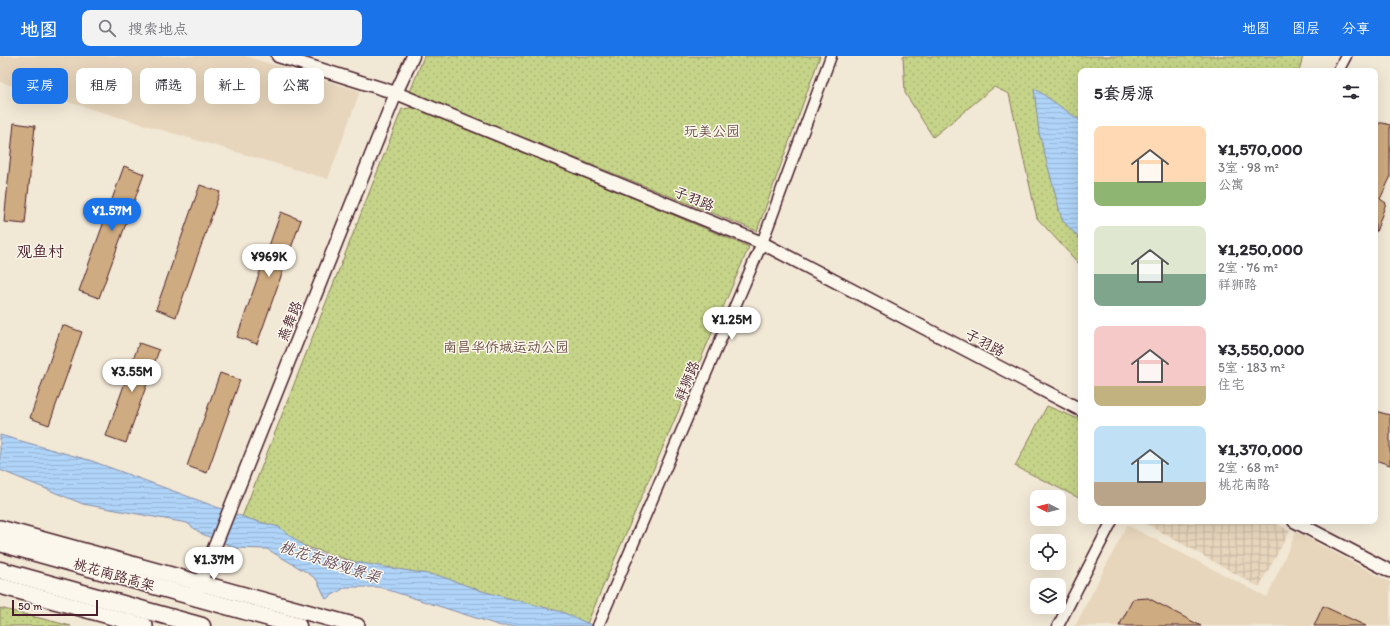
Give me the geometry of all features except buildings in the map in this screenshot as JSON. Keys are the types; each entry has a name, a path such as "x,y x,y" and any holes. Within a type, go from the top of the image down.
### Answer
{"highway":[{"name":"桃花南路高架","path":"0,543 298,626"},
{"name":"桃花南路高架","path":"0,570 202,626"}],"main road":[{"path":"0,528 357,626"},
{"path":"0,586 145,626"}],"street":[{"name":"子羽路","path":"278,56 396,93 762,243 1078,408"},
{"name":"燕舞路","path":"194,598 233,505 396,93 413,56"},
{"name":"祥狮路","path":"598,626 762,243 831,56"},
{"path":"1340,68 1346,56"},
{"path":"1058,626 1110,524"},
{"path":"1300,524 1390,571"}],"shaded area":[{"path":"0,56 245,56 284,68 268,68 268,104 324,104 324,80 360,91 328,179 68,102 68,68 12,68 12,86 0,82"},
{"path":"1146,524 1277,524 1290,531 1259,587"},
{"path":"1127,525 1267,597 1296,532 1390,582 1390,626 1075,626"}],"green space":[{"name":"玩美公园","path":"424,56 820,56 757,231 410,92"},
{"path":"903,56 1303,56 1300,68 1078,68 1078,263 1037,218 1009,94 994,87 933,137 905,93"},
{"name":"南昌华侨城运动公园","path":"418,107 749,247 586,626 562,626 278,538 240,522 402,109"},
{"path":"1047,406 1078,419 1078,498 1066,492 1066,490 1063,490 1015,466"},
{"path":"0,608 71,626 0,626"}],"water":[{"path":"1034,88 1078,119 1078,237 1062,220 1039,133"},
{"name":"桃花东路观景渠","path":"0,435 92,461 249,519 279,527 308,549 337,559 440,576 482,591 562,612 594,626 501,626 379,587 346,587 326,599 317,580 308,573 267,549 236,548 202,534 187,523 83,504 0,470"}],"district":[{"name":"观鱼村","path":"40,251"}]}
